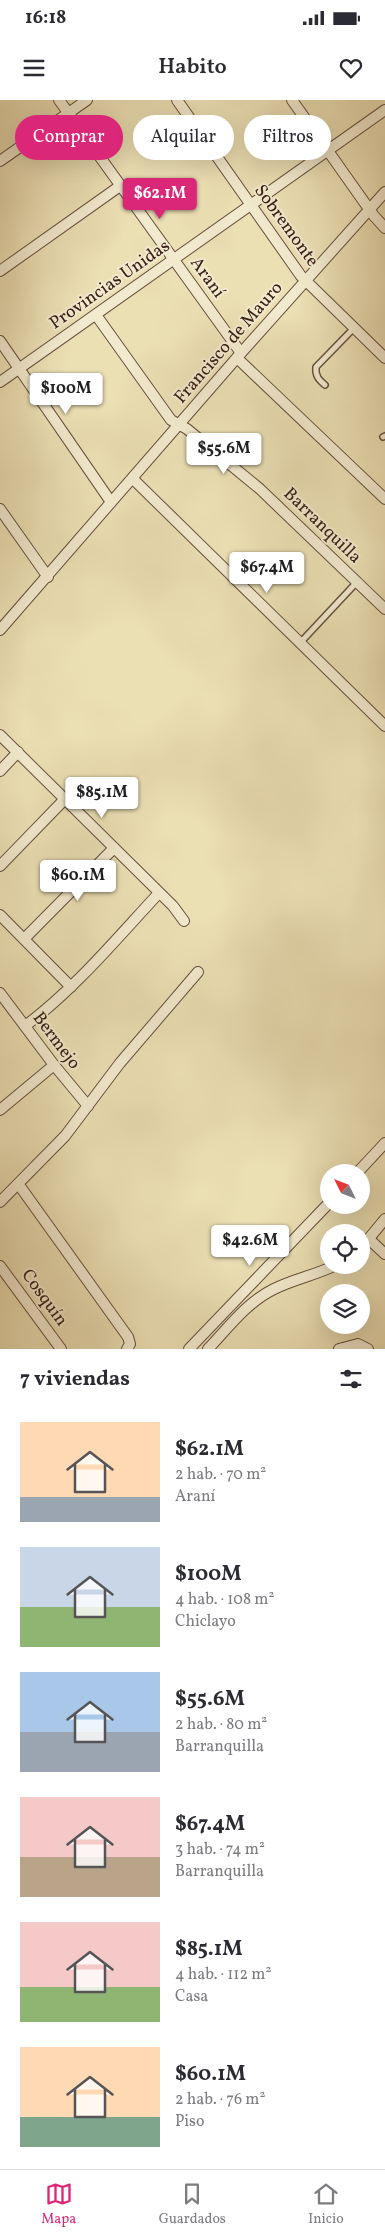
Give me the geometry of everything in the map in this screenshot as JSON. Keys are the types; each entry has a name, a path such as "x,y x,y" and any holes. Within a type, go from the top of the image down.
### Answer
{"street":[{"name":"Araní","path":"59,100 174,260 239,355 385,499"},
{"path":"0,161 87,100"},
{"name":"Sobremonte","path":"176,100 306,281 385,358"},
{"path":"292,100 303,115"},
{"name":"Provincias Unidas","path":"331,149 385,110"},
{"path":"331,155 385,228"},
{"name":"Provincias Unidas","path":"0,382 315,160"},
{"path":"0,271 120,186"},
{"name":"Francisco de Mauro","path":"0,630 239,355 385,192"},
{"name":"Barranquilla","path":"96,315 171,420 187,428 260,489 385,609"},
{"path":"0,341 111,502"},
{"path":"133,479 385,726"},
{"path":"0,509 48,577"},
{"path":"0,735 159,893 184,921"},
{"path":"0,771 18,752"},
{"path":"0,866 64,800"},
{"path":"24,939 114,848"},
{"path":"25,1026 49,1008 71,987 159,893"},
{"path":"1,919 24,939 71,987"},
{"path":"0,1202 19,1185 65,1136 120,1063 198,972"},
{"name":"Bermejo","path":"0,993 54,1065 88,1106"},
{"path":"0,1110 54,1065"},
{"path":"365,1164 385,1143"},
{"path":"19,1185 128,1337 130,1344 127,1349"},
{"path":"189,1349 320,1212"},
{"path":"385,1219 370,1240 385,1254"},
{"name":"Cosquín","path":"0,1266 61,1349"},
{"path":"208,1349 247,1307 261,1296 286,1283 320,1271"},
{"path":"339,1349 358,1344 368,1349"}],"lane":[{"path":"325,385 318,379 315,372 316,367 354,328"},
{"path":"300,643 357,582"}]}
